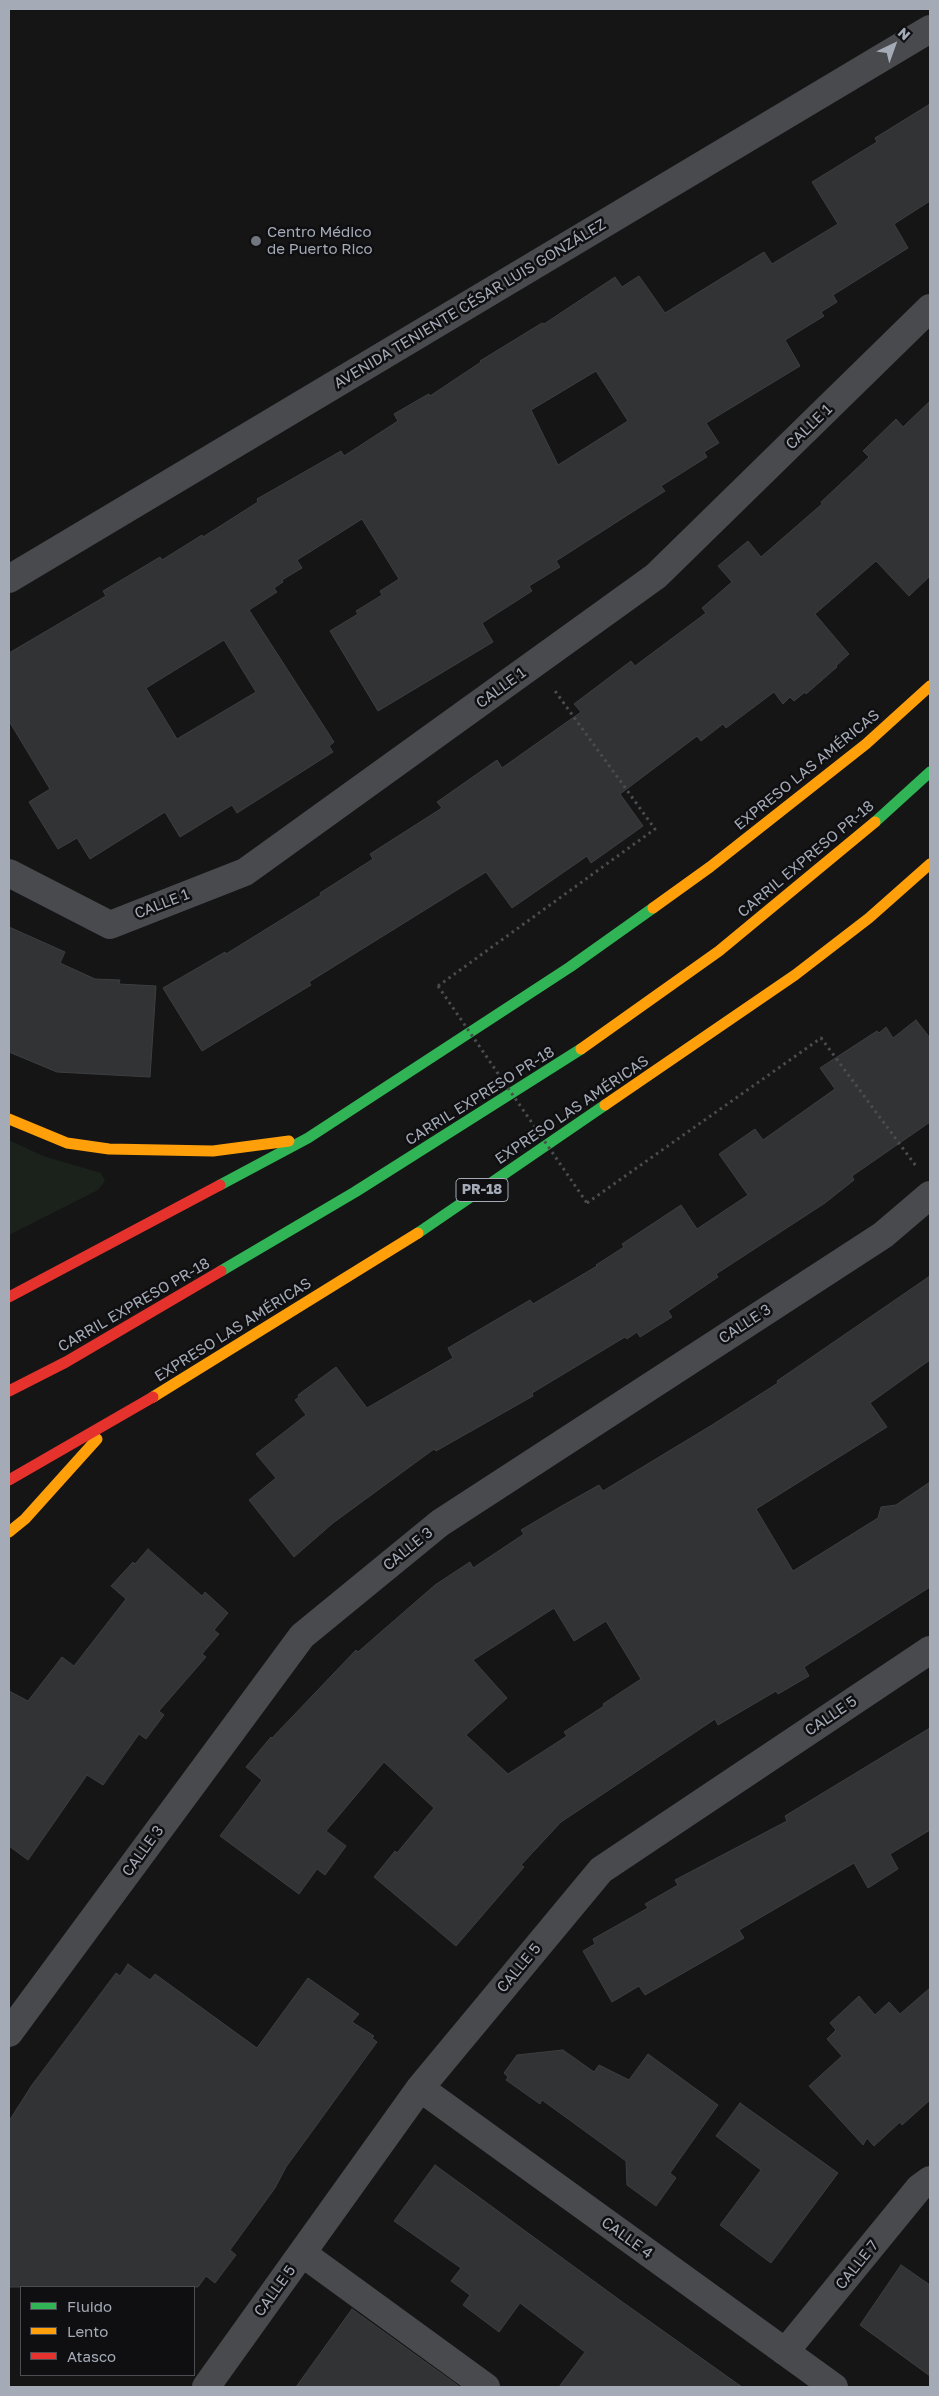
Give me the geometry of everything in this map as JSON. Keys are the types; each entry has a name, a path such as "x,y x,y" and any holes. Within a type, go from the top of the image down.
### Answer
{"highway":[{"name":"EXPRESO LAS AMÉRICAS","path":"9,1296 308,1138 570,967 710,867 866,744 930,686"},
{"name":"CARRIL EXPRESO PR-18","path":"9,1391 66,1362 346,1197 560,1064 719,951 908,794 930,772"},
{"name":"EXPRESO LAS AMÉRICAS","path":"9,1480 111,1424 419,1232 796,975 869,918 930,864"},
{"path":"9,1118 67,1143 109,1149 213,1151 308,1138"},
{"path":"9,1532 25,1519 111,1424"}],"street":[{"name":"AVENIDA TENIENTE CÉSAR LUIS GONZÁLEZ","path":"9,579 930,29"},
{"name":"CALLE 1","path":"9,873 110,925 245,872 656,576 930,308"},
{"name":"CALLE 3","path":"9,2033 302,1636 440,1523 883,1235 930,1195"},
{"name":"CALLE 5","path":"206,2387 420,2088 601,1870 930,1650"},
{"name":"CALLE 4","path":"420,2088 834,2387"},
{"name":"CALLE 7","path":"785,2352 919,2188 930,2180"},
{"path":"302,2253 486,2387"}],"path":[{"path":"535,664 655,829 438,986 587,1203 821,1038 919,1169"}],"shaded area":[{"path":"9,1140 43,1156 101,1173 105,1181 98,1190 9,1235"}],"building":[{"path":"930,104 930,201 894,224 908,248 833,295 837,302 821,312 824,316 785,340 800,366 706,423 719,443 704,452 707,457 661,486 665,491 556,561 560,567 529,586 532,591 482,623 493,642 378,711 330,631 358,614 356,611 382,595 380,591 399,579 362,519 297,560 302,568 282,580 283,582 274,588 277,592 249,610 334,742 329,746 333,752 237,813 232,805 180,837 165,812 90,859 77,838 58,849 29,802 50,789 9,721 9,653 106,596 103,591 160,557 162,560 202,535 203,537 258,502 257,499 341,451 344,456 398,421 394,414 429,394 430,396 480,361 542,323 544,324 615,277 622,287 639,276 665,313 764,252 772,264 838,224 812,182 877,142 875,138","holes":["596,371 628,421 558,465 531,410","224,640 256,692 177,739 146,688"]},
{"path":"930,401 930,576 909,596 876,561 815,614 849,654 837,667 806,694 805,692 794,701 790,697 783,704 774,692 726,728 723,724 701,741 697,736 620,794 643,826 591,863 587,856 512,908 486,872 309,982 311,985 202,1051 163,988 225,952 226,954 321,895 320,893 373,859 370,854 442,808 437,802 497,760 502,768 581,712 574,704 631,661 635,666 706,613 702,608 732,582 718,566 748,541 761,557 822,504 821,502 869,457 863,451 896,419 903,427"},
{"path":"9,927 65,952 60,963 95,979 120,980 119,984 156,986 150,1077 57,1072 9,1052"},
{"path":"916,1020 930,1038 930,1122 852,1176 854,1180 825,1203 716,1274 718,1277 668,1311 672,1317 640,1337 637,1332 627,1339 625,1337 532,1393 533,1396 436,1451 434,1449 333,1523 294,1557 249,1500 276,1478 256,1454 306,1415 295,1400 299,1397 298,1395 336,1367 367,1408 453,1358 448,1348 530,1300 533,1304 597,1266 624,1247 622,1244 681,1205 697,1229 748,1195 719,1154 755,1129 763,1140 835,1089 820,1068 877,1031 879,1033 886,1027 893,1038"},
{"path":"930,1276 930,1360 870,1403 887,1427 756,1509 793,1571 878,1518 881,1507 896,1505 930,1482 930,1587 804,1667 809,1676 778,1694 776,1691 718,1725 715,1719 561,1822 521,1865 524,1867 456,1946 374,1877 395,1851 397,1853 434,1808 384,1762 326,1831 346,1846 325,1875 317,1869 299,1894 220,1836 262,1780 246,1767 271,1737 356,1650 358,1652 435,1585 470,1562 473,1568 524,1534 521,1530 599,1485 603,1491 712,1425 778,1383 777,1381","holes":["554,1608 574,1641 606,1621 641,1679 564,1732 567,1736 508,1774 466,1735 507,1698 473,1660"]},
{"path":"148,1549 202,1596 205,1592 228,1613 214,1630 219,1634 202,1654 206,1657 159,1711 164,1715 146,1739 139,1734 103,1785 87,1775 28,1860 9,1846 9,1691 28,1701 62,1657 74,1666 126,1599 111,1586"},
{"path":"930,1728 930,1830 890,1854 898,1869 868,1888 854,1863 739,1930 744,1938 645,1995 639,1986 612,2002 583,1951 595,1944 593,1939 648,1908 645,1904 678,1885 675,1880 787,1821 785,1816"},
{"path":"128,1964 150,1980 155,1974 257,2048 308,1978 359,2014 352,2022 374,2036 372,2038 377,2042 286,2167 275,2188 230,2250 236,2255 215,2283 206,2276 198,2287 9,2287 9,2121 32,2085 116,1973 120,1976"},
{"path":"930,1988 930,2100 902,2125 900,2122 874,2146 867,2138 863,2145 809,2086 842,2056 827,2039 836,2030 830,2023 859,1996 875,2015 889,2002 900,2014"},
{"path":"563,2050 594,2072 599,2065 629,2080 648,2054 718,2105 670,2173 676,2178 656,2206 627,2185 626,2161 542,2100 540,2104 506,2080 508,2077 504,2073 517,2055"},
{"path":"740,2103 838,2173 771,2263 720,2225 761,2170 716,2136"},
{"path":"435,2165 742,2387 559,2387 585,2352 520,2303 499,2332 463,2305 470,2295 451,2281 461,2268 394,2221"},
{"path":"901,2265 930,2285 930,2376 860,2325"},
{"path":"352,2309 460,2387 296,2387"}],"traffic: fast":[{"path":"875,822 930,772"},
{"path":"220,1185 308,1138 570,967 653,908"},
{"path":"221,1271 355,1192 581,1049"},
{"path":"418,1233 605,1105"}],"traffic: slow":[{"path":"653,908 710,867 866,744 930,686"},
{"path":"581,1049 719,951 875,822"},
{"path":"605,1105 795,975 869,918 930,864"},
{"path":"9,1119 67,1143 109,1149 213,1151 289,1141"},
{"path":"153,1397 418,1233"},
{"path":"9,1532 25,1519 97,1439"}],"traffic: jam":[{"path":"9,1297 220,1185"},
{"path":"9,1391 66,1362 221,1271"},
{"path":"9,1480 153,1397"}],"place":[{"name":"Centro Médico de Puerto Rico","path":"256,241"}]}
